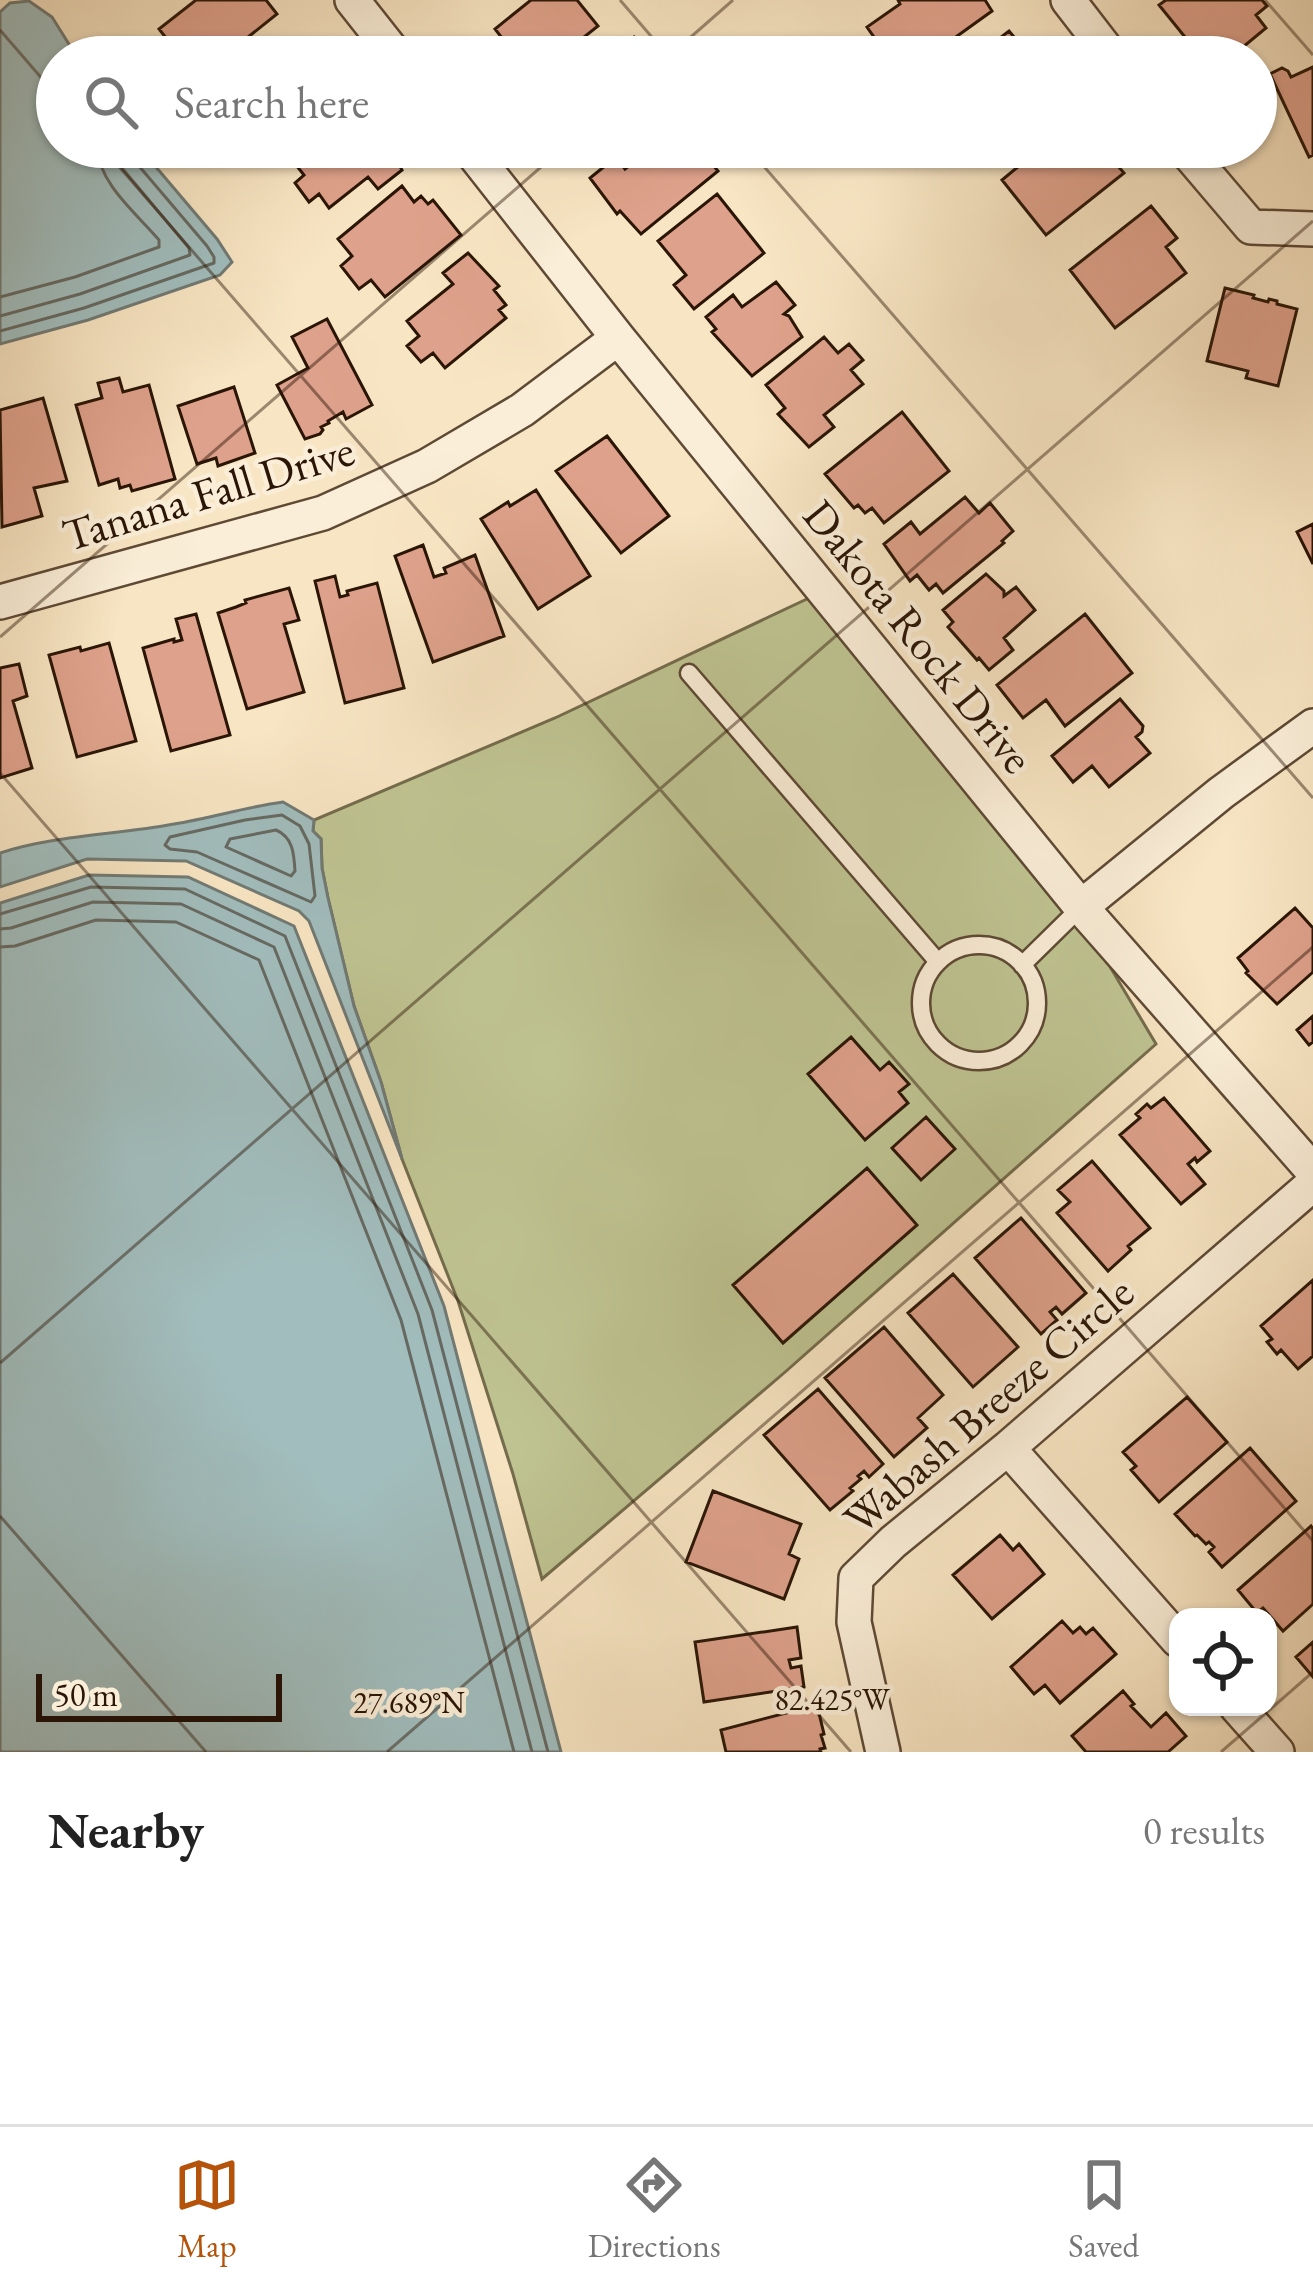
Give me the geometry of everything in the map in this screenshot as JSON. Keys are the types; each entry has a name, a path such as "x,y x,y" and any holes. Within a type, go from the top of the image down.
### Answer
{"street":[{"path":"352,0 380,36"},
{"path":"1068,0 1096,36"},
{"name":"Dakota Rock Drive","path":"484,168 1082,907 1313,1172"},
{"path":"1202,168 1251,226 1313,229"},
{"name":"Tanana Fall Drive","path":"0,602 323,513 427,466 522,410 618,338"},
{"path":"1082,907 1313,726"},
{"name":"Wabash Breeze Circle","path":"883,1752 854,1622 856,1578 1313,1184"},
{"path":"1008,1448 1169,1630"},
{"path":"1243,1716 1264,1748"}],"lane":[{"path":"689,673 938,962"},
{"path":"1022,964 1082,907"},
{"path":"981,944 999,948 1022,964 1036,988 1037,1007 1023,1041 990,1060 951,1054 936,1042 920,1007 922,987 944,955 981,944"}],"green space":[{"path":"809,598 1109,965 1156,1044 784,1373 542,1579 458,1301 402,1159 354,1006 314,820 555,718"}],"water":[{"path":"29,1 52,17 64,36 36,36 36,168 157,168 232,262 220,275 0,344 0,12 10,3"},
{"path":"283,802 314,820 313,831 321,839 322,868 354,1006 402,1159 309,921 299,911 186,861 87,859 0,887 0,853"},
{"path":"89,875 188,877 294,926 444,1306 561,1752 0,1752 0,903"}],"building":[{"path":"196,0 266,0 277,14 249,36 164,36 159,29"},
{"path":"531,0 577,0 598,26 585,36 500,36 495,29"},
{"path":"898,0 985,0 992,11 957,36 873,36 867,27 900,4"},
{"path":"1166,0 1262,0 1267,6 1256,15 1266,28 1256,36 1184,36 1159,5"},
{"path":"1313,67 1313,155 1309,157 1277,89 1277,70 1282,68 1291,77"},
{"path":"298,168 402,170 378,189 368,177 329,208 319,194 309,202 295,183 304,175"},
{"path":"602,168 718,171 641,234 620,211 617,214 590,178"},
{"path":"1017,168 1120,168 1124,173 1046,235 1002,180"},
{"path":"402,186 414,202 421,196 428,204 433,200 461,235 385,297 371,280 359,289 341,266 352,256 338,239"},
{"path":"717,194 764,253 694,309 674,285 686,275 658,241"},
{"path":"1151,206 1177,238 1166,247 1186,273 1115,328 1070,270"},
{"path":"468,253 499,286 494,290 506,305 499,310 506,318 445,368 433,353 421,362 407,346 419,336 407,321 453,284 443,273"},
{"path":"776,282 795,305 784,314 802,337 752,376 712,332 716,329 706,317 733,295 742,307"},
{"path":"1225,288 1297,309 1278,386 1246,378 1248,371 1207,361"},
{"path":"327,319 372,405 346,419 343,412 321,427 320,434 305,439 277,385 308,368 292,337"},
{"path":"824,337 838,353 849,344 863,360 851,370 863,384 824,415 834,427 809,447 778,414 785,408 766,385"},
{"path":"119,378 123,392 149,385 175,479 132,491 130,485 120,488 118,479 99,485 76,405 102,398 98,383"},
{"path":"234,387 255,453 218,466 216,458 197,464 178,406"},
{"path":"43,398 67,481 34,488 42,516 2,527 0,410"},
{"path":"902,412 949,471 884,523 872,508 865,513 858,505 854,508 825,474"},
{"path":"607,436 669,516 621,553 556,471"},
{"path":"536,490 590,576 538,609 481,519"},
{"path":"965,497 979,513 990,503 1013,531 943,593 936,584 929,590 917,575 910,581 884,544 911,522 920,534"},
{"path":"1313,524 1313,564 1297,532"},
{"path":"423,545 434,577 475,555 504,636 433,662 395,556"},
{"path":"986,574 1004,596 1016,587 1035,610 1004,638 1013,650 989,670 948,627 953,622 943,610"},
{"path":"335,576 340,597 377,583 404,688 345,703 315,581"},
{"path":"289,588 299,620 284,624 304,692 247,709 218,613"},
{"path":"196,614 230,735 171,751 143,648 182,640 176,619"},
{"path":"1085,614 1132,673 1065,726 1046,700 1023,718 997,685"},
{"path":"109,643 136,741 77,757 49,655"},
{"path":"19,664 27,696 13,701 32,768 0,778 0,668"},
{"path":"1120,699 1143,726 1136,737 1150,753 1109,787 1092,766 1073,782 1052,756"},
{"path":"1295,908 1313,928 1313,972 1277,1004 1238,958"},
{"path":"1313,1016 1313,1042 1309,1045 1297,1030"},
{"path":"851,1037 880,1070 889,1062 909,1084 899,1092 908,1103 865,1140 808,1074"},
{"path":"1164,1098 1210,1151 1188,1164 1205,1184 1181,1204 1120,1135 1140,1118 1136,1114 1147,1104 1151,1108"},
{"path":"926,1117 955,1149 921,1180 892,1148"},
{"path":"1092,1161 1150,1228 1108,1271 1057,1213 1070,1202 1058,1190"},
{"path":"867,1168 917,1225 783,1343 733,1285"},
{"path":"1021,1218 1086,1293 1062,1314 1056,1307 1050,1312 1057,1320 1041,1334 975,1258"},
{"path":"953,1274 1018,1347 973,1387 908,1313"},
{"path":"1313,1280 1313,1356 1298,1369 1281,1350 1277,1354 1261,1326"},
{"path":"884,1327 943,1395 918,1418 927,1428 894,1457 825,1378"},
{"path":"818,1389 883,1464 869,1477 864,1471 858,1476 861,1479 850,1488 853,1491 830,1510 764,1435"},
{"path":"1187,1397 1227,1442 1159,1502 1131,1470 1136,1466 1123,1452"},
{"path":"1250,1448 1296,1501 1222,1567 1209,1552 1214,1547 1195,1536 1175,1514"},
{"path":"713,1491 801,1524 789,1554 799,1559 784,1599 686,1562"},
{"path":"1311,1526 1313,1604 1283,1631 1277,1624 1277,1608 1253,1608 1238,1590"},
{"path":"1000,1535 1013,1550 1019,1544 1044,1574 992,1619 953,1575"},
{"path":"1062,1621 1073,1633 1080,1627 1086,1634 1093,1628 1116,1654 1060,1703 1045,1685 1034,1694 1011,1667"},
{"path":"797,1627 801,1658 789,1660 791,1668 801,1666 804,1687 704,1702 695,1642"},
{"path":"1313,1642 1313,1677 1296,1657"},
{"path":"1123,1691 1151,1727 1166,1713 1186,1736 1168,1752 1086,1752 1072,1736"},
{"path":"817,1705 824,1734 821,1752 726,1752 721,1730"}]}
